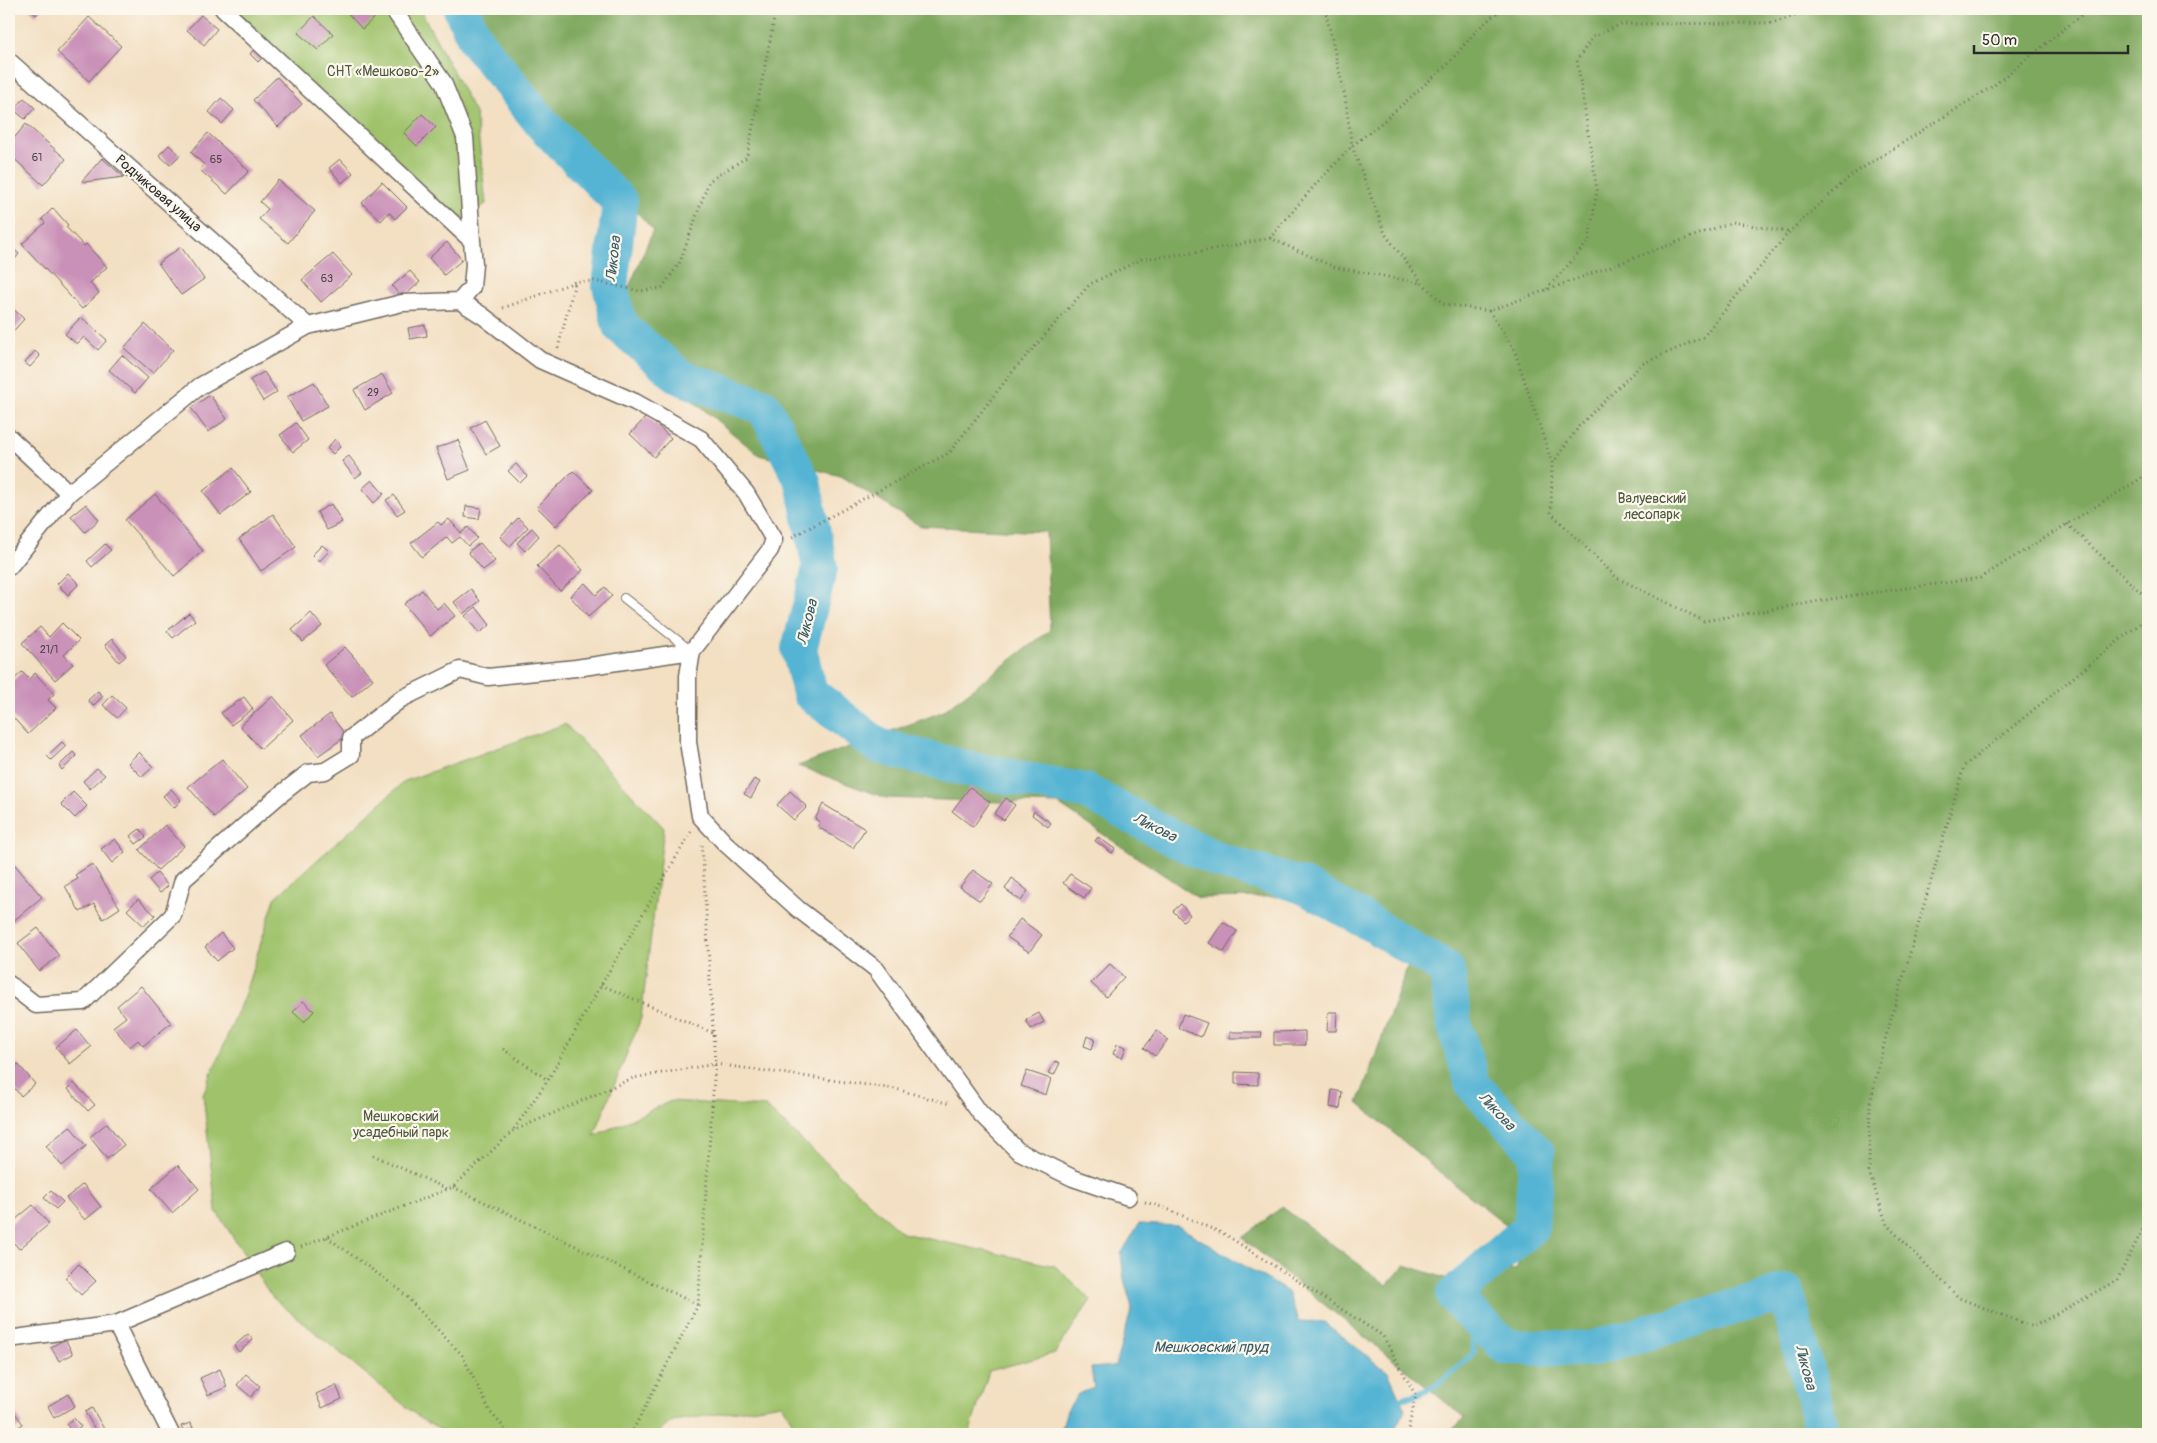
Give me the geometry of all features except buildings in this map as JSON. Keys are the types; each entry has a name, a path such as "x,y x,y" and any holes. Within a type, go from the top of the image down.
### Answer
{"street":[{"path":"223,9 472,241"},
{"path":"393,9 443,82 465,137 474,264 472,287 460,302"},
{"name":"Родниковая улица","path":"9,61 308,326"},
{"path":"9,567 69,493 200,386 308,326 402,303 460,302 483,316 540,360 635,402 702,440 746,493 774,540 770,550 692,652 688,676 688,742 700,816 725,843 798,909 876,969 980,1113 1018,1151 1073,1178 1128,1197"},
{"path":"9,437 69,493"},
{"path":"9,984 36,1006 83,1002 173,915 183,880 308,772 325,771 351,755 351,738 400,699 443,678 460,670 488,677 576,668 692,652"},
{"path":"9,1339 116,1324 286,1252"},
{"path":"116,1324 171,1434"}],"lane":[{"path":"624,598 692,652"}],"path":[{"path":"483,316 575,282 594,281 640,291 662,288 680,262 709,182 747,157 776,9"},
{"path":"1325,9 1345,97 1352,146 1386,234 1422,283 1444,304 1489,310 1732,222 1789,232"},
{"path":"1270,238 1314,186 1352,146 1385,120 1448,64 1477,30 1501,9"},
{"path":"1547,289 1589,241 1597,190 1577,60 1593,36 1622,24 1772,23 1817,9"},
{"path":"1552,464 1580,425 1642,364 1703,337 1789,232 1853,174 1993,86 2089,9"},
{"path":"788,539 949,453 1014,370 1090,284 1142,259 1199,252 1270,238 1334,267 1422,283"},
{"path":"553,366 575,282"},
{"path":"1489,310 1514,350 1552,464 1552,513 1616,578 1704,621 1849,596 1980,578 2143,477 2148,469"},
{"path":"2067,524 2148,599"},
{"path":"2148,617 1964,766 1885,1040 1870,1103 1869,1172 1887,1225 1959,1298 2033,1327 2117,1280 2148,1219"},
{"path":"286,1252 448,1190 513,1131 548,1080 700,816"},
{"path":"631,1434 698,1305 715,1064 700,816"},
{"path":"601,985 713,1033"},
{"path":"503,1049 548,1080"},
{"path":"513,1131 633,1078 715,1064 896,1089 980,1113"},
{"path":"373,1155 448,1190"},
{"path":"453,1187 698,1305"},
{"path":"1128,1197 1165,1208 1226,1235 1383,1336 1416,1396 1407,1434"},
{"path":"327,1237 400,1290 462,1355 491,1413 510,1434"}],"green space":[{"name":"СНТ «Мешково-2»","path":"226,9 420,9 476,115 486,204 454,222"},
{"name":"Валуевский лесопарк","path":"469,9 2148,9 2148,1434 1447,1434 1465,1418 1242,1238 1282,1207 1387,1285 1405,1265 1448,1279 1466,1268 1516,1270 1526,1240 1448,1179 1358,1103 1416,943 1330,896 1198,898 1058,804 886,798 798,766 942,712 1050,630 1046,532 920,526 841,476 759,455 610,333 653,230 596,166 520,92"},
{"name":"Мешковский усадебный парк","path":"565,724 664,828 641,1018 594,1136 671,1101 766,1107 902,1233 1055,1266 1091,1300 1055,1353 989,1371 969,1434 799,1434 782,1404 673,1421 656,1434 448,1434 421,1419 272,1297 216,1211 203,1094 244,996 275,898 405,781"}],"water":[{"name":"Мешковский пруд","path":"1139,1224 1178,1226 1288,1292 1298,1321 1324,1322 1388,1372 1405,1410 1392,1434 1060,1434 1067,1410 1078,1394 1094,1388 1091,1368 1115,1366 1132,1308 1124,1279 1121,1254"}],"waterway":[{"name":"Ликова","path":"461,9 476,41 544,126 620,202 610,286 620,326 680,377 764,407 803,482 820,568 799,649 810,693 878,746 964,768 1085,791 1220,861 1303,886 1370,923 1447,970 1454,1023 1473,1085 1537,1153 1531,1227 1454,1295 1506,1347 1591,1349 1786,1292 1823,1434"},
{"path":"1400,1399 1422,1392 1441,1382 1474,1352 1469,1312"}]}
